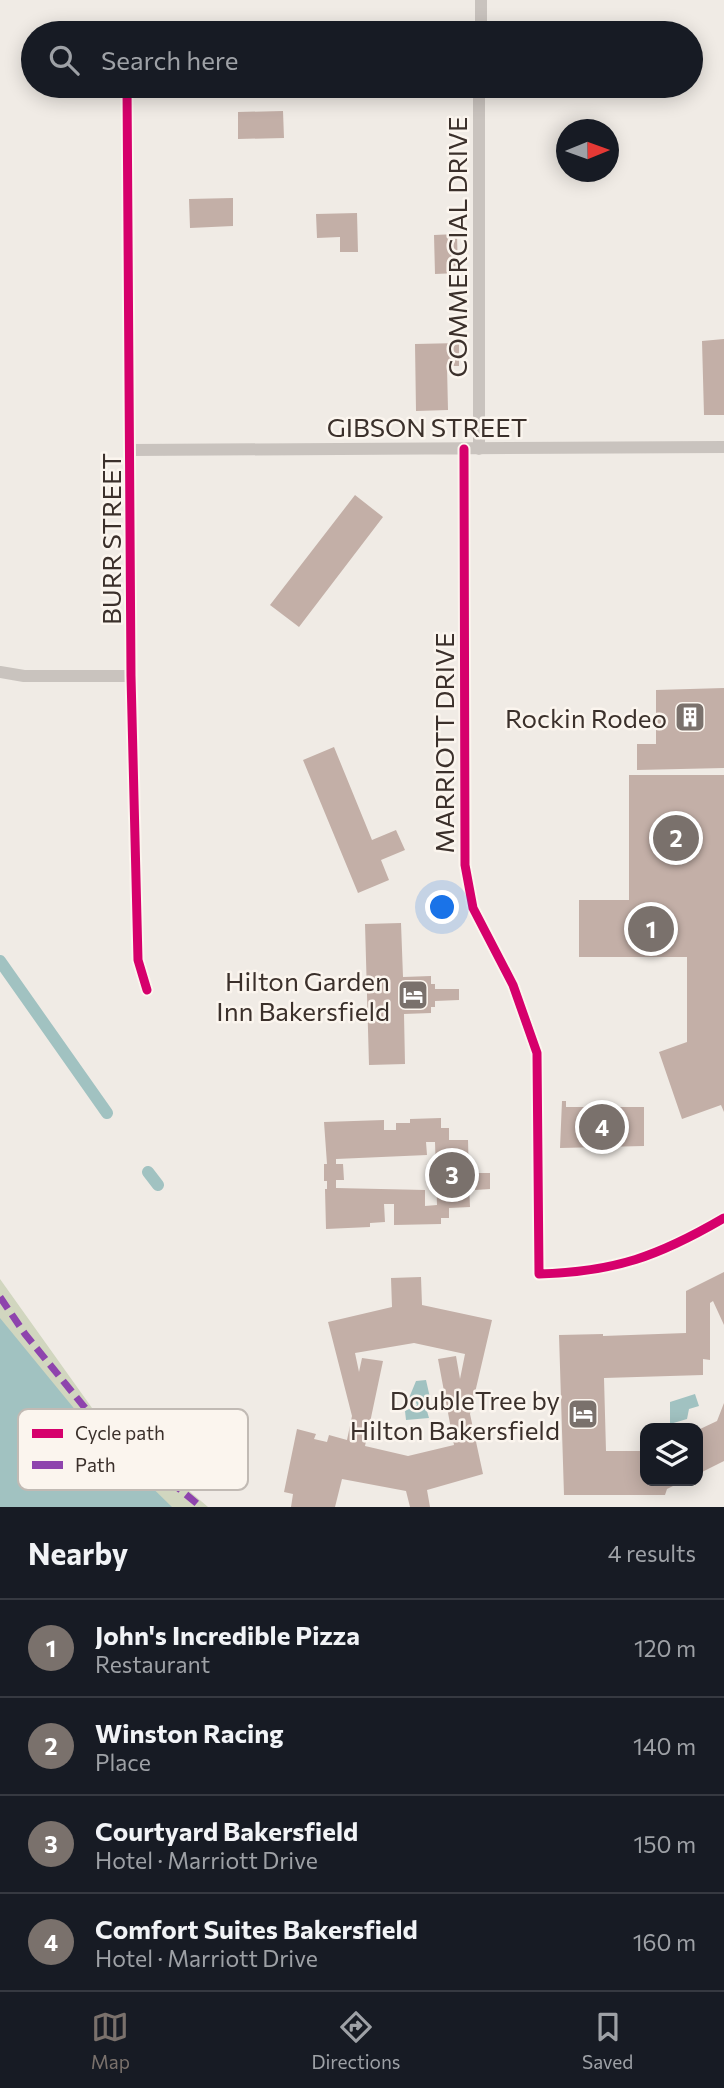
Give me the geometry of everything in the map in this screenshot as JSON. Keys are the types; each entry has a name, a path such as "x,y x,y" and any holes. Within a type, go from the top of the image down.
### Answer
{"street":[{"path":"481,0 481,21"},
{"name":"BURR STREET","path":"127,98 131,676 138,960 147,990"},
{"name":"COMMERCIAL DRIVE","path":"479,98 479,449"},
{"name":"GIBSON STREET","path":"131,450 724,447"},
{"name":"MARRIOTT DRIVE","path":"464,449 464,864 473,908 513,985 537,1053 539,1274 578,1272 633,1262 682,1242 724,1217"},
{"path":"0,672 24,676 131,676"}],"green space":[{"path":"0,1279 93,1409 18,1409 18,1490 188,1490 208,1507 0,1507"}],"water":[{"path":"0,1318 75,1409 18,1409 18,1490 155,1490 172,1507 0,1507"},
{"path":"426,1380 431,1402 425,1404 429,1418 406,1420 405,1411 417,1405 415,1400 409,1398 416,1381"},
{"path":"695,1394 699,1406 689,1409 687,1419 670,1423 670,1402"}],"building":[{"path":"283,111 284,138 238,139 238,112"},
{"path":"233,198 233,226 190,228 189,199"},
{"path":"357,213 358,252 340,252 340,237 317,238 316,214"},
{"path":"457,234 458,273 435,274 434,235"},
{"path":"724,339 724,415 704,415 702,341"},
{"path":"459,343 459,366 447,366 448,410 416,411 415,344"},
{"path":"355,495 383,517 299,627 270,605"},
{"name":"Rockin Rodeo","path":"724,688 724,768 637,770 637,744 656,744 656,690"},
{"path":"334,747 372,840 396,830 405,850 381,860 389,880 358,893 303,760"},
{"path":"629,775 724,775 724,1112 721,1105 682,1119 659,1052 687,1042 687,957 579,957 579,900 629,900"},
{"name":"Hilton Garden Inn Bakersfield","path":"401,923 403,977 431,976 431,984 435,984 435,989 459,989 459,1000 435,1001 431,1013 404,1014 405,1064 369,1065 365,924"},
{"path":"562,1101 566,1101 566,1107 644,1107 644,1146 560,1148"},
{"path":"441,1118 441,1128 449,1128 449,1140 468,1140 469,1177 475,1176 475,1173 490,1173 490,1189 475,1190 475,1182 469,1183 470,1207 449,1208 449,1218 441,1218 441,1224 394,1225 394,1204 384,1204 385,1222 370,1223 370,1227 326,1229 327,1181 324,1181 324,1164 327,1164 324,1122 384,1120 384,1130 396,1130 396,1123 410,1123 410,1119","holes":["426,1142 435,1142 437,1205 425,1206 425,1190 336,1188 336,1180 344,1180 343,1164 336,1164 336,1159 427,1155"]},
{"name":"DoubleTree by Hilton Bakersfield","path":"724,1272 724,1325 713,1301 710,1303 710,1360 703,1359 703,1375 604,1378 606,1451 640,1451 640,1486 673,1486 667,1489 665,1495 564,1495 559,1335 686,1333 686,1291"},
{"path":"421,1277 422,1305 492,1320 470,1414 483,1474 427,1490 430,1507 410,1507 406,1491 342,1479 335,1507 291,1507 293,1494 284,1492 297,1429 316,1434 314,1439 327,1442 329,1435 347,1440 352,1416 328,1322 392,1307 391,1278","holes":["414,1343 465,1354 460,1379 456,1356 438,1359 454,1445 408,1456 365,1446 383,1361 362,1358 359,1372 355,1353"]},
{"path":"724,1403 724,1461 703,1472 703,1428 717,1421"}],"waterway":[{"path":"0,961 107,1113"},
{"path":"148,1172 158,1185"}],"marked path":[{"path":"0,1297 25,1334 86,1409"},
{"path":"181,1490 201,1507"}],"cycle path":[{"path":"127,98 131,676 138,960 147,990"},
{"path":"464,449 465,865 473,908 513,985 537,1053 539,1274 591,1270 636,1260 724,1218"}],"place":[{"name":"Rockin Rodeo","path":"690,717"},
{"name":"Winston Racing","path":"676,838"},
{"name":"John's Incredible Pizza","path":"651,929"},
{"name":"Hilton Garden Inn Bakersfield","path":"413,995"},
{"name":"Comfort Suites Bakersfield","path":"602,1127"},
{"name":"Courtyard Bakersfield","path":"452,1175"},
{"name":"DoubleTree by Hilton Bakersfield","path":"583,1414"}]}
